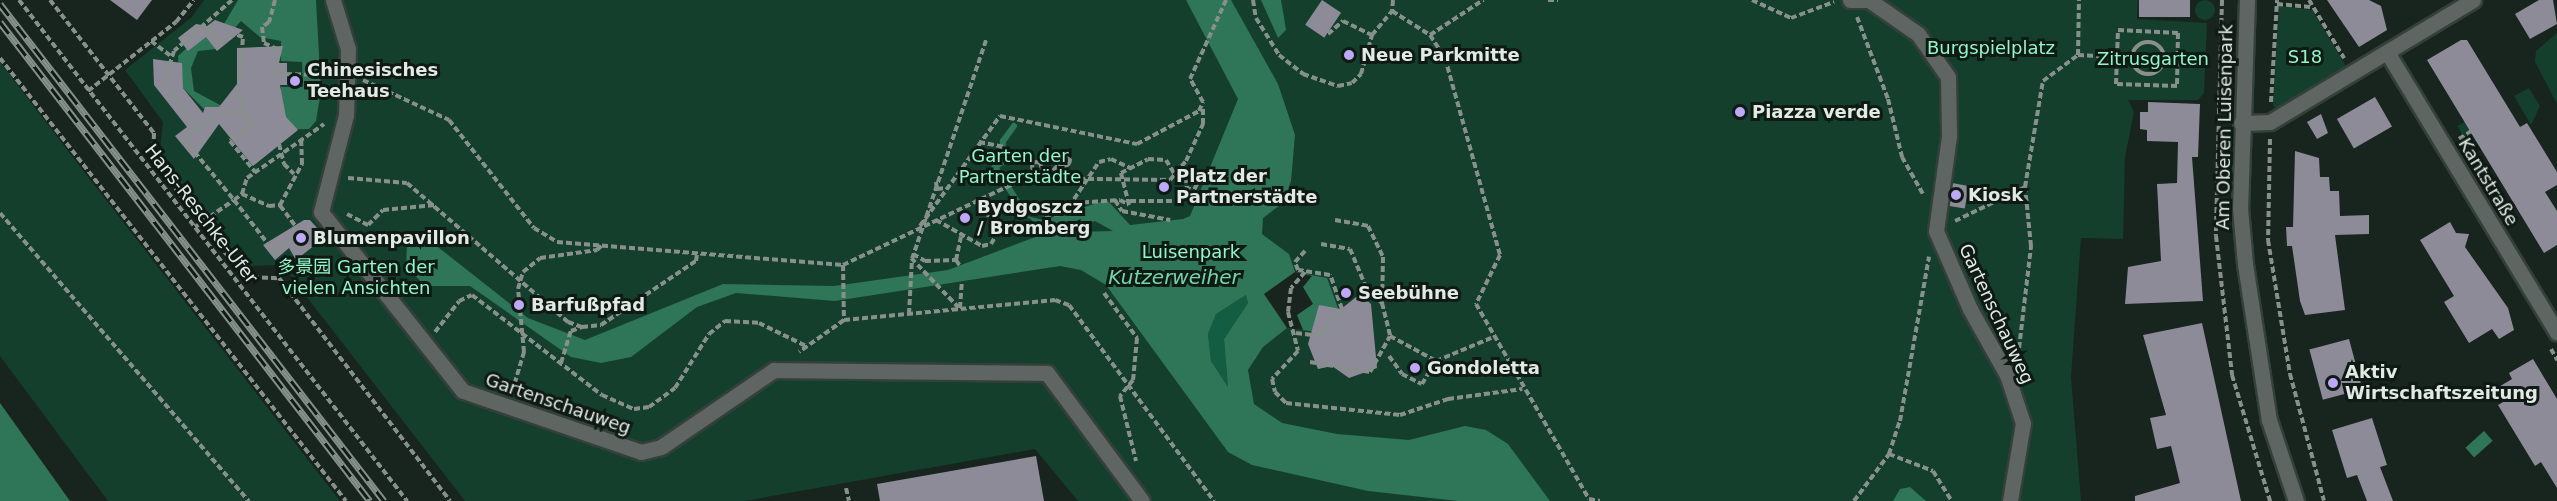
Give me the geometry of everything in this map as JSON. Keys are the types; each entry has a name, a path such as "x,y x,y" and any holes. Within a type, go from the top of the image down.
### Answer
{"street":[{"name":"Gartenschauweg","path":"333,0 345,28 348,75 346,115 323,195 321,212 463,391 641,452 661,447 774,370"},
{"name":"Am Oberen Luisenpark","path":"2247,0 2241,123 2240,208 2253,340 2269,420 2296,501"},
{"path":"2241,123 2273,130 2353,72 2473,0"},
{"name":"Gartenschauweg","path":"1861,1 1918,34 1948,77 1949,136 1936,231 1970,309 2007,375 2023,423 2010,501"},
{"name":"Kantstraße","path":"2387,52 2551,336"},
{"path":"774,370 1047,373 1138,496"}],"path":[{"name":"Hans-Reschke-Ufer","path":"19,0 406,501"},
{"path":"50,0 154,133 153,160 244,277"},
{"path":"88,91 151,41 194,0"},
{"path":"196,127 164,89 171,56 232,0"},
{"path":"275,0 262,27 264,38 278,49 277,74 319,75"},
{"path":"348,75 449,120 534,228 557,242 843,265 1002,188 1032,178 1156,183 1175,175 1186,161 1203,124 1203,106 1190,79 1226,0"},
{"path":"1253,0 1256,18 1279,55 1320,81 1352,83 1368,60 1372,35 1392,11 1393,0"},
{"path":"1430,35 1483,0"},
{"path":"1548,0 1558,0"},
{"path":"1752,0 1791,18 1839,0"},
{"path":"2078,55 2079,0"},
{"path":"2309,0 2353,72"},
{"path":"1861,1 1857,21 1888,99 1902,157 1937,212"},
{"path":"2313,7 2277,2 2268,240 2290,374 2324,501"},
{"path":"1392,11 1430,35 1445,58 1500,255 1476,304 1491,338 1589,500 1599,501"},
{"path":"1328,34 1343,21 1372,35"},
{"path":"202,29 211,29 220,42 232,33 243,37 244,49 238,48 243,111 252,123 230,141 255,172"},
{"path":"2118,30 2148,31 2178,33 2177,86 2116,84 2118,30"},
{"path":"2148,31 2148,43"},
{"path":"909,314 915,264 913,256 920,226 986,40"},
{"path":"151,41 171,56"},
{"path":"2133,58 2139,46 2148,43 2158,46 2164,59 2160,69 2147,74"},
{"path":"2007,375 2016,371 2031,246 2025,187 2043,81 2078,55 2133,58 2147,74 2146,85"},
{"path":"0,58 346,501"},
{"path":"2164,59 2177,59"},
{"path":"920,226 999,116 1137,144 1203,106"},
{"path":"243,111 226,112 196,127 183,138 275,253 300,232 280,205"},
{"path":"242,194 242,184 255,172 280,153 319,132 328,116"},
{"path":"2454,130 2461,138 2472,131"},
{"path":"280,205 303,160 301,141"},
{"path":"979,142 1003,148"},
{"path":"279,144 280,153 294,174"},
{"path":"974,201 999,210 1013,205 1035,204 1045,215 1064,214 1090,179 1099,162 1112,159 1130,168"},
{"path":"1120,181 1130,168 1148,159 1166,160 1175,175"},
{"path":"1186,161 1187,192"},
{"path":"1047,178 1059,164"},
{"path":"1032,178 1033,170"},
{"path":"1073,203 1114,200 1124,205 1130,201 1160,199 1170,205 1187,192 1195,172 1197,184 1189,200"},
{"path":"329,174 401,181 435,205 519,278 582,327"},
{"path":"1120,181 1130,201"},
{"path":"936,182 937,189 947,188"},
{"path":"1977,209 2025,187"},
{"path":"195,227 242,194"},
{"path":"242,194 269,206 280,205"},
{"path":"323,195 364,224 390,208 435,205"},
{"path":"1114,200 1122,212 1153,214 1170,220"},
{"path":"936,220 961,237 982,246 998,238 981,204"},
{"path":"1125,219 1131,212"},
{"path":"0,213 249,501"},
{"path":"1310,362 1370,372 1390,336 1382,303 1383,257 1368,226 1335,220"},
{"path":"1854,501 1889,454 1936,231"},
{"path":"960,266 956,260 961,237"},
{"path":"506,407 524,352 519,278 540,258 597,250 603,244"},
{"path":"1321,244 1350,249 1366,287 1382,303"},
{"path":"1295,331 1319,336 1342,309 1330,275 1304,273 1295,262 1305,251"},
{"path":"561,363 571,331 601,325 696,261 697,254"},
{"path":"913,256 925,261 956,260"},
{"path":"915,264 959,309 962,282"},
{"path":"774,370 844,320 843,265"},
{"path":"1304,273 1291,288 1288,312 1295,331 1298,351 1272,379 1275,392 1286,403 1400,415 1448,399 1522,388"},
{"path":"234,278 279,278 450,501"},
{"path":"1104,293 1137,338 1133,380 1120,396 1140,476 1138,496"},
{"path":"425,344 466,295 481,299 602,395 634,409 649,407 675,388 709,333 725,321 759,323 807,346"},
{"path":"1390,336 1436,361"},
{"path":"2551,336 2557,360"},
{"path":"1389,356 1402,374 1422,384 1436,361 1491,338"},
{"path":"1889,454 1934,471 1952,501"},
{"path":"846,488 849,501"}],"green space":[{"name":"Luisenpark","path":"204,0 2138,0 2137,19 2207,23 2204,93 2198,100 2128,100 2134,112 2125,157 2123,239 2081,238 2071,377 2081,501 1078,501 1035,449 744,501 465,501 282,265 243,266 159,158 163,122 125,70 192,17"},
{"path":"2201,0 2209,0 2215,6 2215,14 2209,20 2201,20 2195,14 2195,6"},
{"name":"S18","path":"2279,6 2312,10 2346,66 2278,109 2273,106"},
{"path":"2557,33 2557,104 2535,62 2536,51"},
{"path":"0,62 340,501 108,501 0,356"},
{"path":"2529,88 2540,106 2531,125 2514,96"},
{"path":"2466,121 2480,145 2471,150 2457,126"}],"shaded area":[{"path":"1246,295 1248,303 1224,339 1228,387 1211,361 1208,334 1216,314"}],"water":[{"path":"238,0 316,0 321,91 316,121 309,129 226,131 179,84 178,56 201,35 224,24","holes":["241,21 260,37 281,41 281,61 302,62 303,87 281,87 281,100 220,105 194,91 191,68 198,51 216,49"]},
{"name":"Kutzerweiher","path":"1186,0 1231,0 1278,84 1295,135 1291,181 1284,202 1263,218 1262,234 1289,254 1295,272 1327,278 1338,308 1317,332 1287,328 1263,347 1248,370 1254,404 1282,423 1337,434 1409,440 1465,426 1486,430 1508,444 1550,501 1458,501 1368,491 1252,465 1228,452 1106,285 1081,270 1060,266 835,301 736,293 697,307 631,357 601,363 571,357 470,286 425,286 406,266 407,245 429,240 528,318 585,340 723,284 834,286 948,270 1038,236 1031,219 1019,214 1043,220 1107,200 1130,225 1183,219 1190,216 1238,99","holes":["1095,221 1113,231 1076,232 1080,226","1246,295 1248,303 1224,339 1228,387 1211,361 1208,334 1216,314"]},
{"path":"1261,0 1281,0 1286,30 1278,38"},
{"path":"0,403 70,501 0,501"},
{"path":"2484,431 2493,441 2474,457 2465,448"},
{"path":"1910,487 1926,501 1893,501 1900,489"}],"pier":[{"name":"Seebühne","path":"1295,272 1312,276 1303,287 1313,304 1297,315 1303,330 1287,328 1264,294"}],"building":[{"path":"110,0 152,0 137,20"},
{"path":"1322,0 1341,13 1324,38 1305,25"},
{"path":"2139,0 2190,0 2190,17 2139,17"},
{"path":"2327,0 2369,0 2381,6 2387,30 2359,47"},
{"path":"2539,0 2553,0 2557,24 2530,39 2515,14"},
{"path":"215,20 243,30 217,51 206,37 188,51 178,38 196,24 207,26"},
{"path":"2461,40 2467,40 2520,127 2527,123 2557,172 2557,185 2545,192 2557,211 2557,245 2544,253 2427,60"},
{"path":"283,46 279,63 287,63 287,85 280,85 286,117 298,130 253,166 219,124 194,159 175,136 187,127 154,85 153,59 182,63 183,88 203,113 205,107 219,107 237,84 237,48"},
{"path":"2375,97 2392,126 2354,148 2337,119"},
{"path":"2148,102 2200,104 2198,157 2192,157 2203,301 2125,304 2128,267 2161,261 2157,184 2177,183 2178,142 2147,141 2147,130 2140,129 2140,112 2148,112"},
{"path":"2321,114 2328,133 2317,139 2307,122"},
{"path":"2295,151 2319,158 2320,177 2329,177 2330,191 2339,191 2340,216 2369,215 2369,234 2335,235 2345,310 2305,315 2300,301 2292,246 2287,246 2286,227 2293,227"},
{"name":"Kiosk","path":"1952,183 1969,186 1965,209 1948,206"},
{"name":"Blumenpavillon","path":"304,220 310,220 325,237 296,260 289,248 275,260 263,245"},
{"path":"2450,222 2456,233 2469,234 2465,247 2508,308 2514,330 2499,339 2492,329 2469,343 2444,302 2454,296 2420,240"},
{"path":"1360,294 1371,304 1377,368 1349,378 1332,366 1318,369 1308,344 1319,305 1341,309"},
{"path":"2202,323 2241,501 2135,501 2135,496 2180,483 2171,446 2157,449 2150,418 2166,415 2143,335"},
{"path":"2349,339 2362,389 2323,400 2309,350"},
{"path":"2533,359 2557,399 2557,488 2541,462 2535,466 2498,405 2505,401 2497,388 2512,379 2509,373"},
{"path":"2372,418 2387,465 2380,467 2393,501 2367,501 2357,475 2347,478 2332,430"},
{"path":"1036,456 1044,501 880,501 877,484"}],"waterway":[{"path":"1014,126 1003,141 1002,162 995,167 1026,215"}],"railway":[{"path":"0,4 384,501"},
{"path":"0,22 370,501"}],"place":[{"name":"Neue Parkmitte","path":"1349,55"},
{"name":"Chinesisches Teehaus","path":"295,81"},
{"name":"Piazza verde","path":"1740,112"},
{"name":"Platz der Partnerstädte","path":"1164,187"},
{"name":"Kiosk","path":"1956,195"},
{"name":"Bydgoszcz / Bromberg","path":"965,218"},
{"name":"Blumenpavillon","path":"301,238"},
{"name":"Seebühne","path":"1346,293"},
{"name":"Barfußpfad","path":"519,305"},
{"name":"Gondoletta","path":"1415,368"},
{"name":"Aktiv Wirtschaftszeitung","path":"2333,383"}],"park label":[{"name":"Burgspielplatz","path":"1991,48"},
{"name":"Zitrusgarten","path":"2153,59"},
{"name":"Garten der Partnerstädte","path":"1020,167"},
{"name":"多景园 Garten der vielen Ansichten","path":"356,278"}]}
